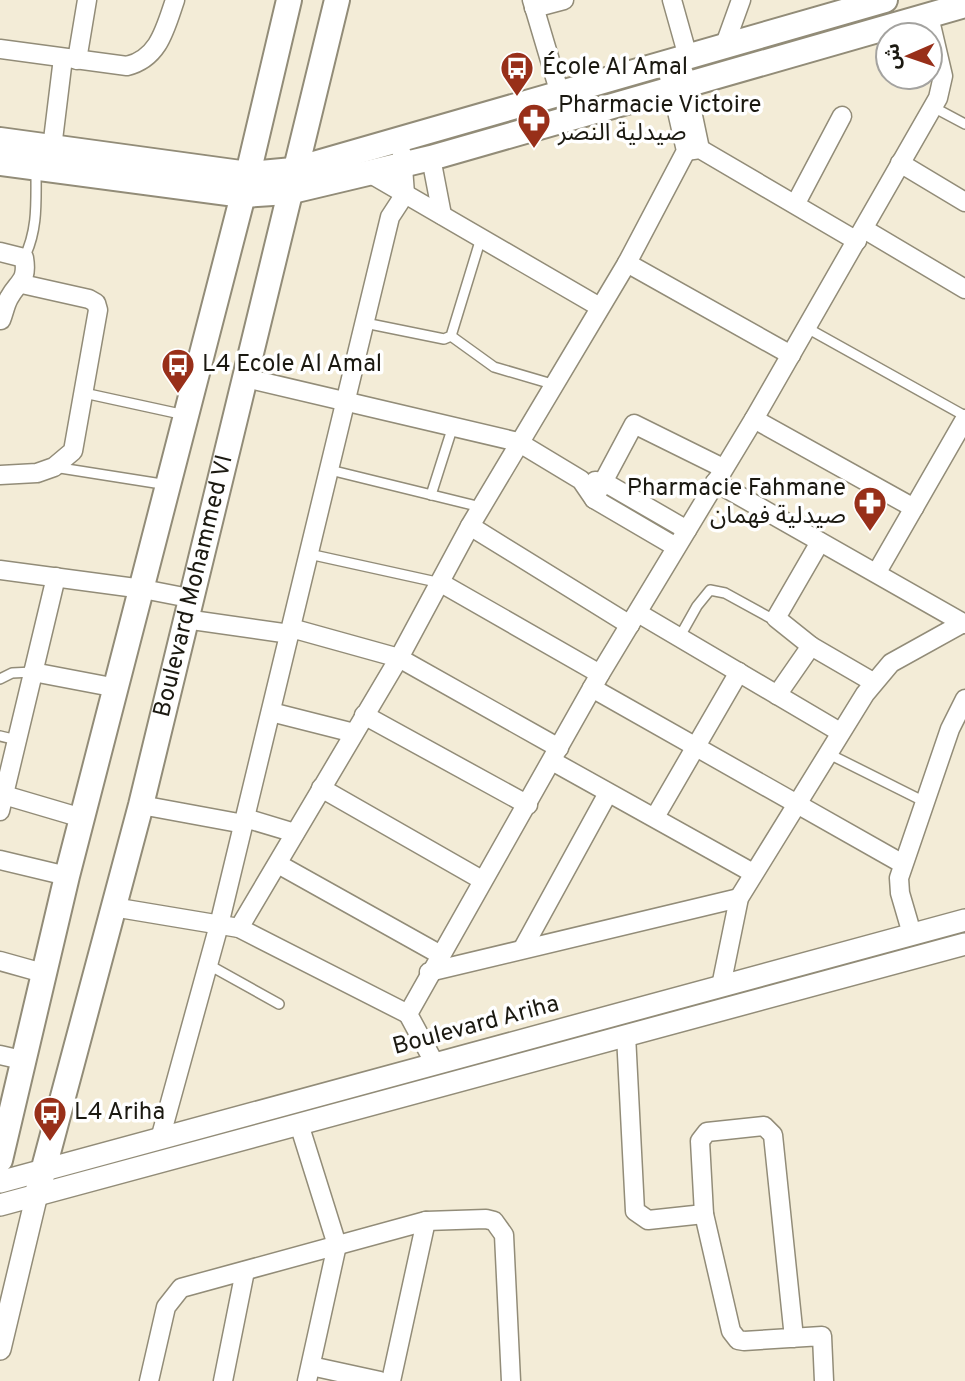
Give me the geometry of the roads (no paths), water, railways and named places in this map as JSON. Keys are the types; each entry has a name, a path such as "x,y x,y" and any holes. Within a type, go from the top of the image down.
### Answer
{"main road":[{"name":"Boulevard Mohammed VI","path":"0,1160 11,1058 43,973 246,185 289,0"},
{"name":"Boulevard Mohammed VI","path":"37,1194 141,805 187,609 246,378 290,181 337,0"},
{"path":"290,181 402,153 560,94 885,0"},
{"path":"0,163 246,185 369,173 402,153 430,158 965,5"},
{"path":"0,140 246,185"}],"street":[{"path":"52,148 70,59 87,0"},
{"path":"0,49 127,66 139,63 156,48 175,0"},
{"path":"560,94 533,4 564,0"},
{"path":"239,928 399,658 518,442 693,150 680,86 672,0"},
{"path":"724,47 741,0"},
{"path":"408,1014 439,954 528,805 596,681 754,419 933,107 942,88 943,76 929,16"},
{"path":"796,203 842,116"},
{"path":"693,150 965,289"},
{"path":"160,1139 219,925 390,217 405,194 402,153"},
{"path":"430,158 442,215"},
{"path":"900,163 965,202"},
{"path":"369,173 598,306"},
{"path":"0,252 24,258 22,284 7,300 0,325"},
{"path":"626,263 791,355"},
{"path":"0,475 25,475 54,467 73,451 98,310 96,303 22,284"},
{"path":"246,378 518,442 581,480 594,499 676,547"},
{"path":"877,572 965,417"},
{"path":"754,419 914,508"},
{"path":"594,499 634,424 719,475 820,542 964,623"},
{"path":"581,480 604,482 687,530"},
{"path":"470,526 634,619 679,638 840,732"},
{"path":"820,542 776,621 811,646 873,682"},
{"path":"0,570 143,589 187,609 399,658 556,755 608,793 754,873"},
{"path":"56,577 33,672 8,738 2,803 82,818"},
{"path":"441,583 697,745 903,864"},
{"path":"721,986 739,898 873,682 891,663 964,623"},
{"path":"777,695 811,646"},
{"path":"33,672 117,688"},
{"path":"654,817 739,672"},
{"path":"912,934 900,893 903,864 950,729 965,699"},
{"path":"271,712 354,733"},
{"path":"364,715 528,805"},
{"path":"321,788 482,880"},
{"path":"523,948 608,793"},
{"path":"141,805 244,821 295,833"},
{"path":"0,860 67,876"},
{"path":"278,864 439,954"},
{"path":"429,972 739,898"},
{"path":"113,907 239,928 408,1014 435,1064"},
{"name":"Boulevard Ariha","path":"0,1182 965,920"},
{"name":"Boulevard Ariha","path":"0,1205 965,944"},
{"path":"0,961 43,973"},
{"path":"626,1035 635,1211 648,1220 704,1214"},
{"path":"299,1124 337,1245 309,1373 380,1381"},
{"path":"794,1338 773,1135 768,1128 707,1132 702,1135 699,1147 704,1214 734,1337 744,1341 794,1338 822,1336 824,1381"},
{"path":"0,1349 37,1194"},
{"path":"149,1381 166,1307 175,1292 181,1288 426,1221 486,1219 502,1228 511,1381"},
{"path":"391,1381 426,1221"},
{"path":"223,1381 246,1271"}],"lane":[{"path":"933,107 965,124"},
{"path":"24,258 33,242 36,167"},
{"path":"451,337 481,238"},
{"path":"365,323 443,340 451,337"},
{"path":"807,328 965,417"},
{"path":"451,337 494,367 552,384"},
{"path":"84,393 187,415"},
{"path":"431,495 453,426"},
{"path":"54,467 169,485"},
{"path":"330,470 481,507"},
{"path":"309,555 441,583"},
{"path":"679,638 710,590 725,593 776,621"},
{"path":"0,679 12,673 33,672"},
{"path":"827,753 925,802"},
{"path":"209,965 279,1004"}],"place":[{"name":"École Al Amal","path":"517,98"},
{"name":"Pharmacie Victoire صيدلية النصر","path":"534,150"},
{"name":"L4 Ecole Al Amal","path":"178,395"},
{"name":"Pharmacie Fahmane صيدلية فهمان","path":"870,533"},
{"name":"L4 Ariha","path":"50,1143"}]}
